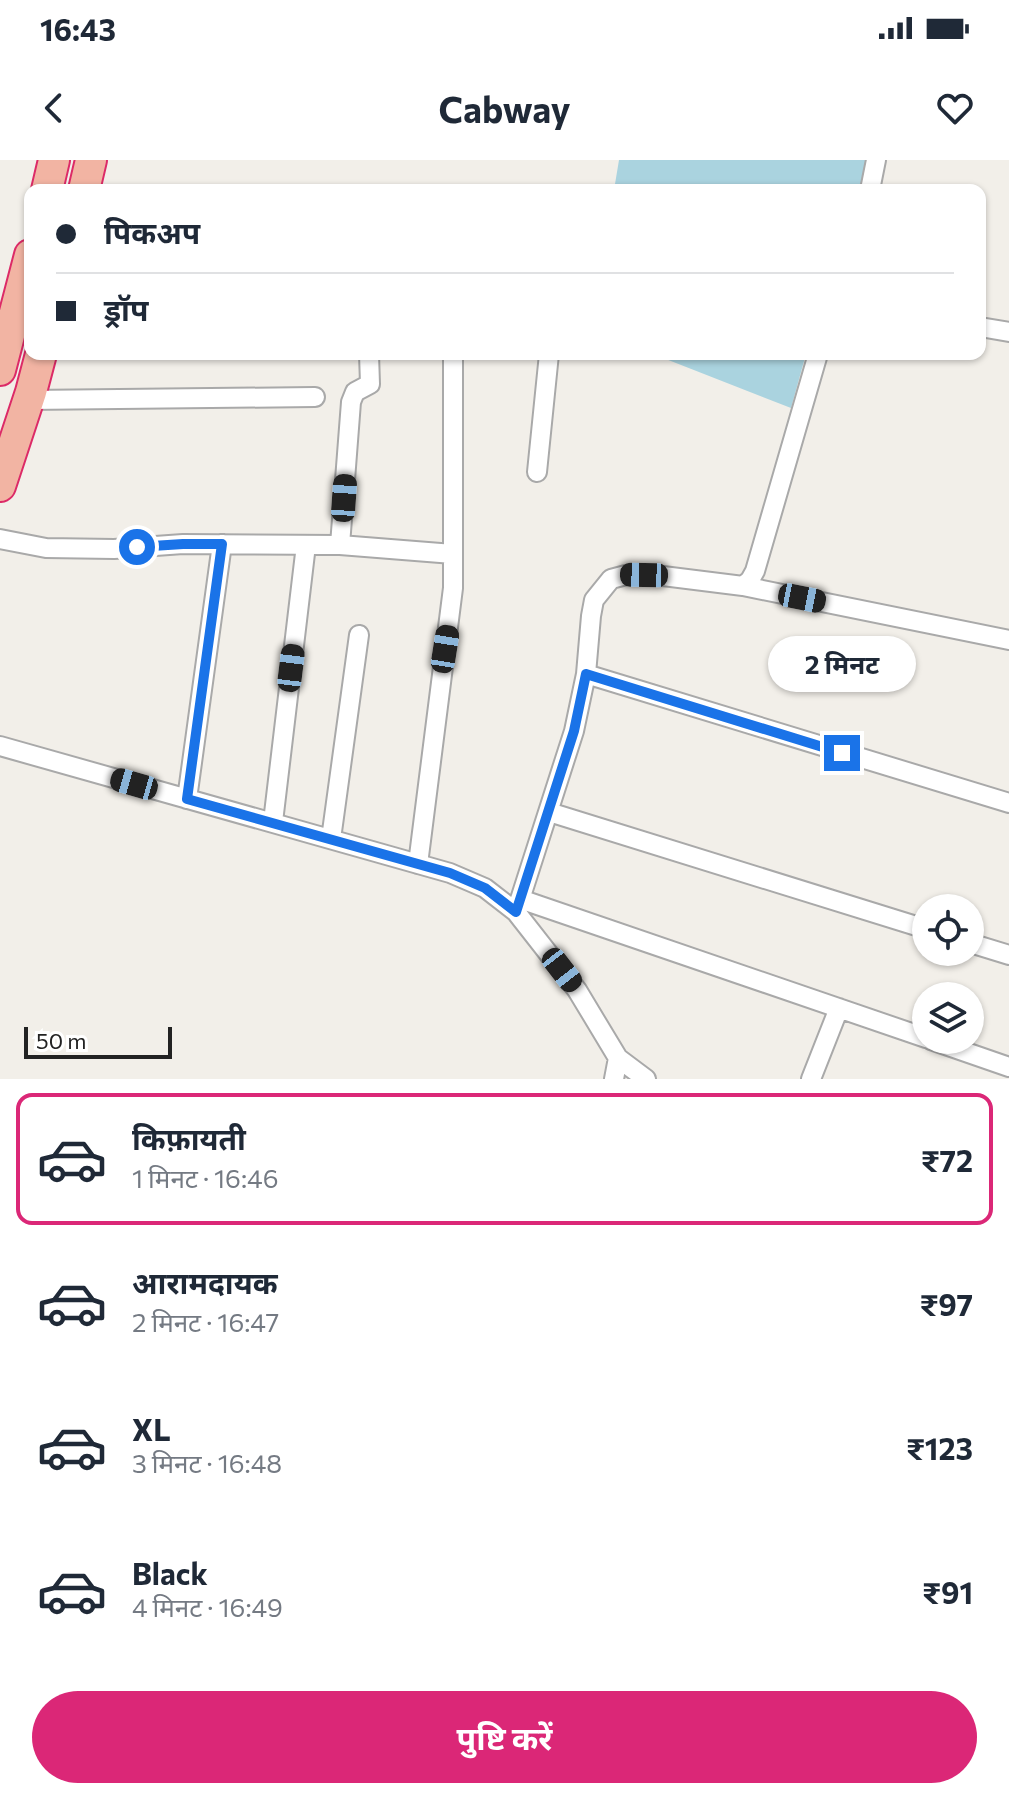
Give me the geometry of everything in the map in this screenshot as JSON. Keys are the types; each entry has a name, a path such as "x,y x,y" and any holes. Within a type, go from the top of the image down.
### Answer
{"highway":[{"path":"48,184 54,160"},
{"path":"85,184 91,160"},
{"path":"0,370 24,278"},
{"path":"0,486 39,360"}],"street":[{"path":"871,184 876,160"},
{"path":"986,328 1009,332"},
{"path":"340,545 351,402 355,392 370,384 369,360"},
{"path":"418,864 451,615 453,360"},
{"path":"537,472 548,360"},
{"path":"743,586 755,571 816,360"},
{"path":"28,400 315,397"},
{"path":"0,539 46,548 114,549 183,544 340,545 453,554"},
{"path":"187,799 222,544"},
{"path":"273,822 306,545"},
{"path":"518,906 574,731 586,674 594,600 611,579 626,575 663,576 743,586 1009,640"},
{"path":"331,839 359,635"},
{"path":"586,674 1009,803"},
{"path":"0,746 450,873 518,906 912,1033"},
{"path":"549,812 912,925"},
{"path":"518,906 577,990 618,1058 646,1079"},
{"path":"984,947 1009,955"},
{"path":"811,1079 839,1008"},
{"path":"971,1054 1009,1067"},
{"path":"614,1079 618,1058"}],"water":[{"path":"619,160 871,160 865,184 615,184"},
{"path":"668,360 804,360 791,408"}],"route":[{"path":"137,547 222,544 187,799 450,873 485,888 516,912 574,731 586,674 842,753"}]}
